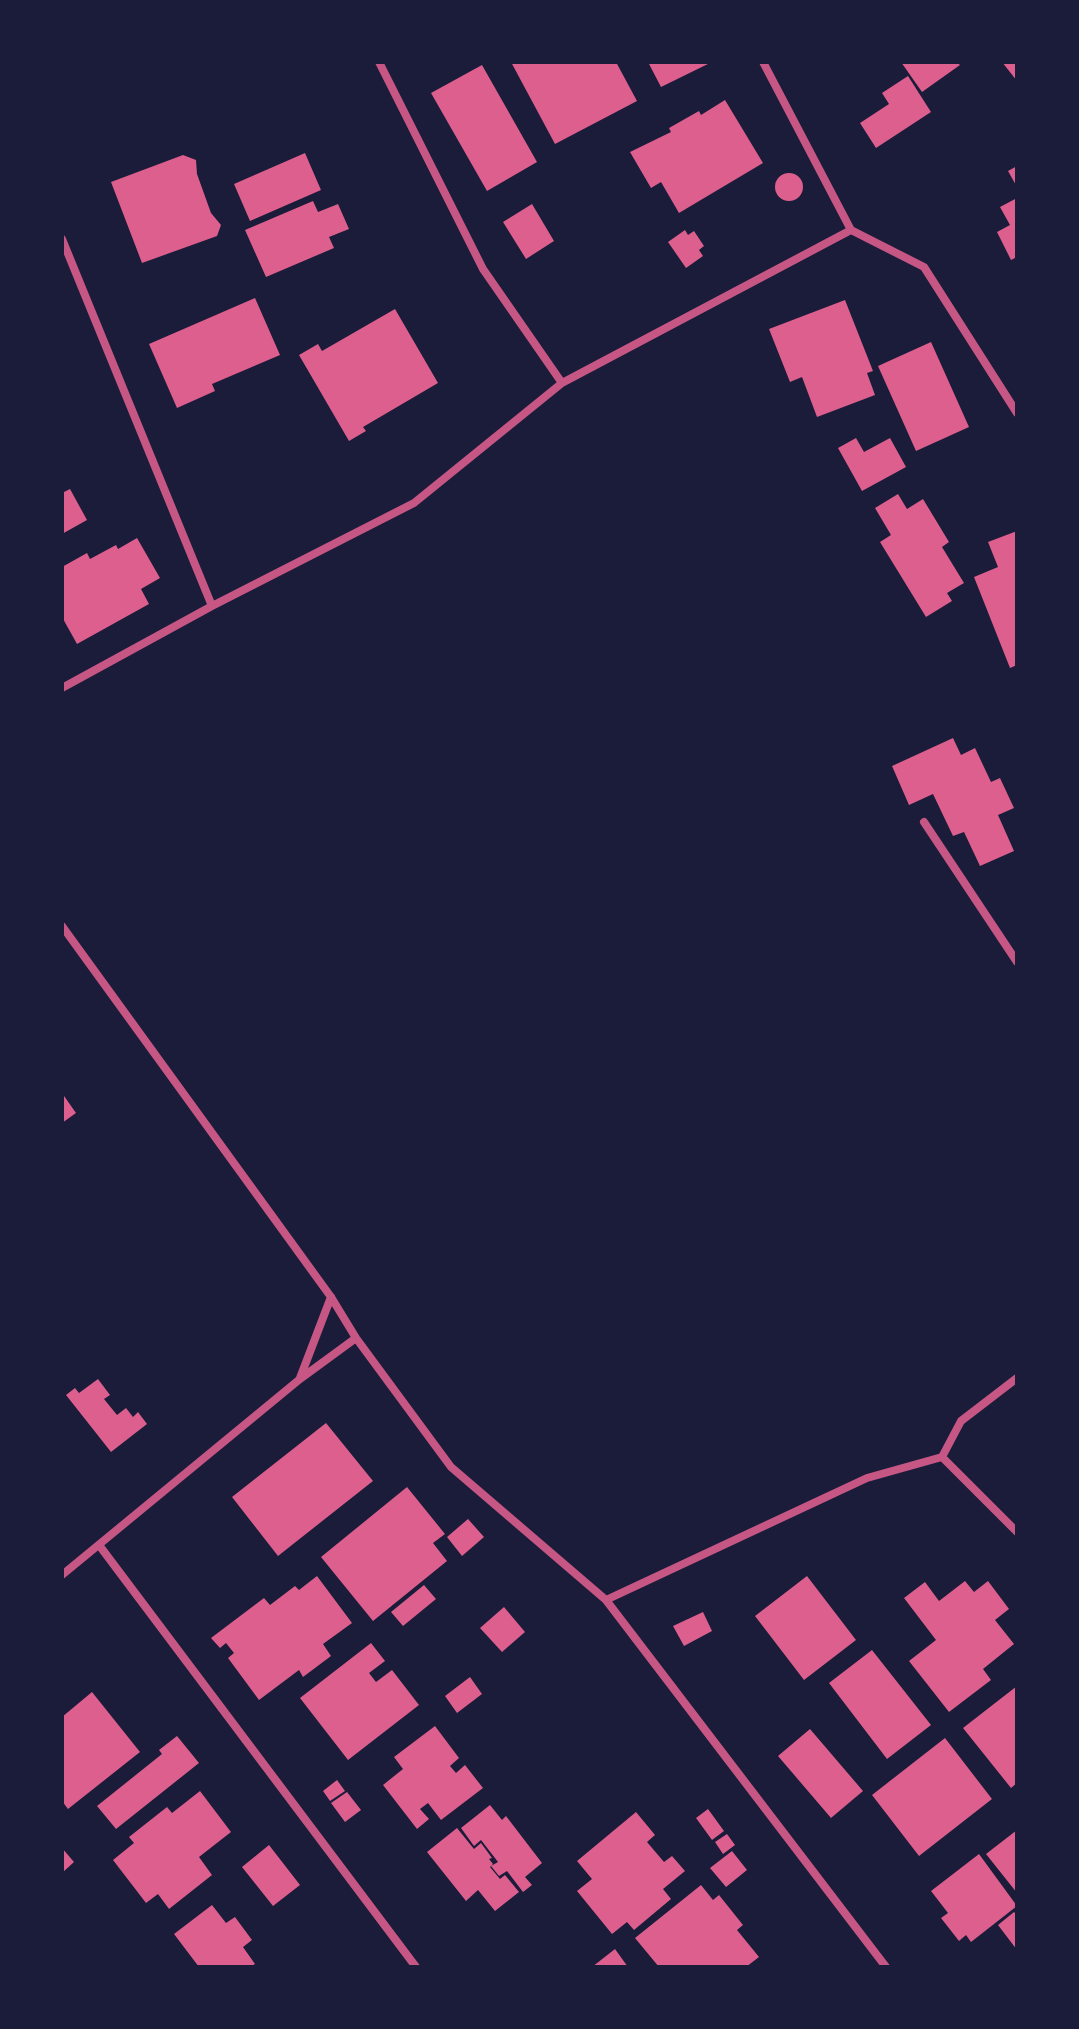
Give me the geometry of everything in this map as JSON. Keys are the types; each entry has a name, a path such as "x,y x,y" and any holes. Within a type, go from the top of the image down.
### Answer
{"street":[{"path":"379,62 483,269 562,383"},
{"path":"763,62 851,230 924,267 1017,413"},
{"path":"62,688 212,606 414,503 562,383 851,230"},
{"path":"62,239 212,606"},
{"path":"924,822 1017,962"},
{"path":"62,926 451,1467 606,1600 886,1967"},
{"path":"300,1379 331,1297"},
{"path":"62,1575 300,1379 356,1338"},
{"path":"606,1600 867,1478 942,1457 961,1421 1017,1378"},
{"path":"942,1457 1017,1532"},
{"path":"99,1545 416,1967"}],"building":[{"path":"511,62 616,62 637,101 555,144"},
{"path":"648,62 712,62 661,87"},
{"path":"901,62 957,62 960,65 922,92"},
{"path":"1002,62 1017,62 1017,81"},
{"path":"482,65 537,162 487,191 431,93"},
{"path":"908,76 931,112 876,148 860,123 889,104 882,93"},
{"path":"725,100 763,163 679,213 661,182 651,188 630,152 671,132 669,128 699,111 701,115"},
{"path":"305,153 321,190 250,221 234,184"},
{"path":"183,155 196,160 197,174 211,213 221,225 217,236 142,263 111,182"},
{"path":"1017,166 1017,187 1008,171"},
{"path":"789,173 799,177 803,187 799,197 789,201 779,197 775,187 779,177"},
{"path":"1017,198 1017,257 1011,260 997,232 1010,225 1000,207"},
{"path":"313,201 318,212 338,204 349,229 329,237 334,248 266,277 245,230"},
{"path":"532,204 554,241 526,259 503,222"},
{"path":"685,230 688,235 694,231 704,246 699,250 703,256 686,268 668,242"},
{"path":"255,298 280,355 212,384 215,391 177,408 149,344"},
{"path":"845,300 873,371 867,373 875,395 817,417 802,377 790,382 769,329"},
{"path":"395,309 438,383 363,427 366,431 349,441 299,355 318,344 322,351"},
{"path":"931,342 969,427 916,451 878,366"},
{"path":"856,438 864,452 890,438 906,467 862,491 838,448"},
{"path":"70,489 87,520 62,534 62,493"},
{"path":"898,494 907,509 923,499 949,542 942,547 964,583 947,593 952,601 926,617 880,542 891,535 875,508"},
{"path":"1017,531 1017,665 1010,668 974,577 998,567 988,542"},
{"path":"137,538 160,578 141,589 149,604 77,644 62,617 62,567 87,553 90,559"},
{"path":"953,738 961,755 975,748 991,782 1000,778 1014,808 998,815 1014,851 980,866 964,832 953,836 933,794 909,805 892,766"},
{"path":"62,1093 76,1113 62,1123"},
{"path":"98,1379 110,1395 104,1399 117,1415 126,1408 133,1417 138,1412 147,1424 111,1452 66,1395 75,1388 79,1393"},
{"path":"326,1423 373,1481 278,1556 232,1497"},
{"path":"407,1487 445,1534 433,1543 447,1561 373,1621 321,1557"},
{"path":"468,1519 484,1537 462,1556 447,1537"},
{"path":"317,1576 352,1623 323,1644 331,1656 303,1677 299,1670 259,1700 228,1658 234,1653 226,1643 220,1648 211,1638 264,1598 270,1605 295,1586 299,1590"},
{"path":"807,1576 856,1640 804,1680 755,1616"},
{"path":"965,1581 974,1592 988,1581 1009,1609 995,1620 1014,1644 983,1669 991,1680 949,1712 909,1661 936,1640 904,1598 925,1582 939,1601"},
{"path":"424,1585 436,1599 403,1626 391,1612"},
{"path":"504,1607 525,1632 502,1652 480,1628"},
{"path":"703,1612 712,1631 684,1646 673,1626"},
{"path":"371,1643 385,1661 369,1673 376,1682 392,1670 419,1705 348,1760 300,1698"},
{"path":"872,1650 931,1725 887,1759 829,1683"},
{"path":"470,1677 482,1694 457,1713 445,1696"},
{"path":"1017,1686 1017,1783 1011,1788 963,1728"},
{"path":"92,1692 140,1752 68,1809 62,1801 62,1717"},
{"path":"435,1726 459,1758 450,1766 456,1773 465,1765 483,1788 441,1820 428,1803 420,1809 429,1819 417,1829 383,1785 403,1769 394,1757"},
{"path":"810,1729 863,1791 831,1818 778,1756"},
{"path":"177,1736 199,1763 116,1829 97,1806 162,1754 159,1750"},
{"path":"945,1738 992,1799 919,1856 872,1795"},
{"path":"337,1780 345,1791 330,1801 323,1791"},
{"path":"200,1791 231,1832 199,1857 212,1875 169,1909 158,1894 146,1903 113,1860 134,1843 129,1837 167,1807 172,1813"},
{"path":"347,1792 361,1810 345,1822 331,1803"},
{"path":"490,1805 502,1820 506,1816 542,1863 525,1877 532,1885 523,1892 507,1871 499,1876 491,1866 498,1862 481,1840 474,1846 461,1828"},
{"path":"708,1809 724,1831 712,1840 696,1818"},
{"path":"636,1812 655,1835 647,1842 664,1862 672,1856 685,1871 663,1889 671,1899 634,1930 627,1922 612,1934 577,1891 592,1879 577,1861"},
{"path":"457,1828 474,1849 481,1843 492,1858 489,1859 493,1864 490,1867 500,1879 505,1875 519,1892 495,1911 478,1890 466,1901 427,1852"},
{"path":"1017,1830 1017,1893 986,1854"},
{"path":"727,1834 735,1845 723,1854 715,1842"},
{"path":"269,1845 300,1885 273,1906 242,1867"},
{"path":"62,1848 74,1862 62,1873"},
{"path":"732,1851 747,1870 726,1887 710,1868"},
{"path":"979,1854 1017,1906 971,1942 966,1935 959,1941 941,1918 948,1913 931,1891"},
{"path":"701,1885 713,1900 719,1895 743,1925 737,1930 759,1957 746,1967 659,1967 635,1938"},
{"path":"212,1905 226,1923 235,1917 252,1940 243,1947 255,1964 250,1967 199,1967 174,1934"},
{"path":"1014,1912 1017,1915 1017,1950 998,1925"},
{"path":"615,1949 628,1967 592,1967"}]}
